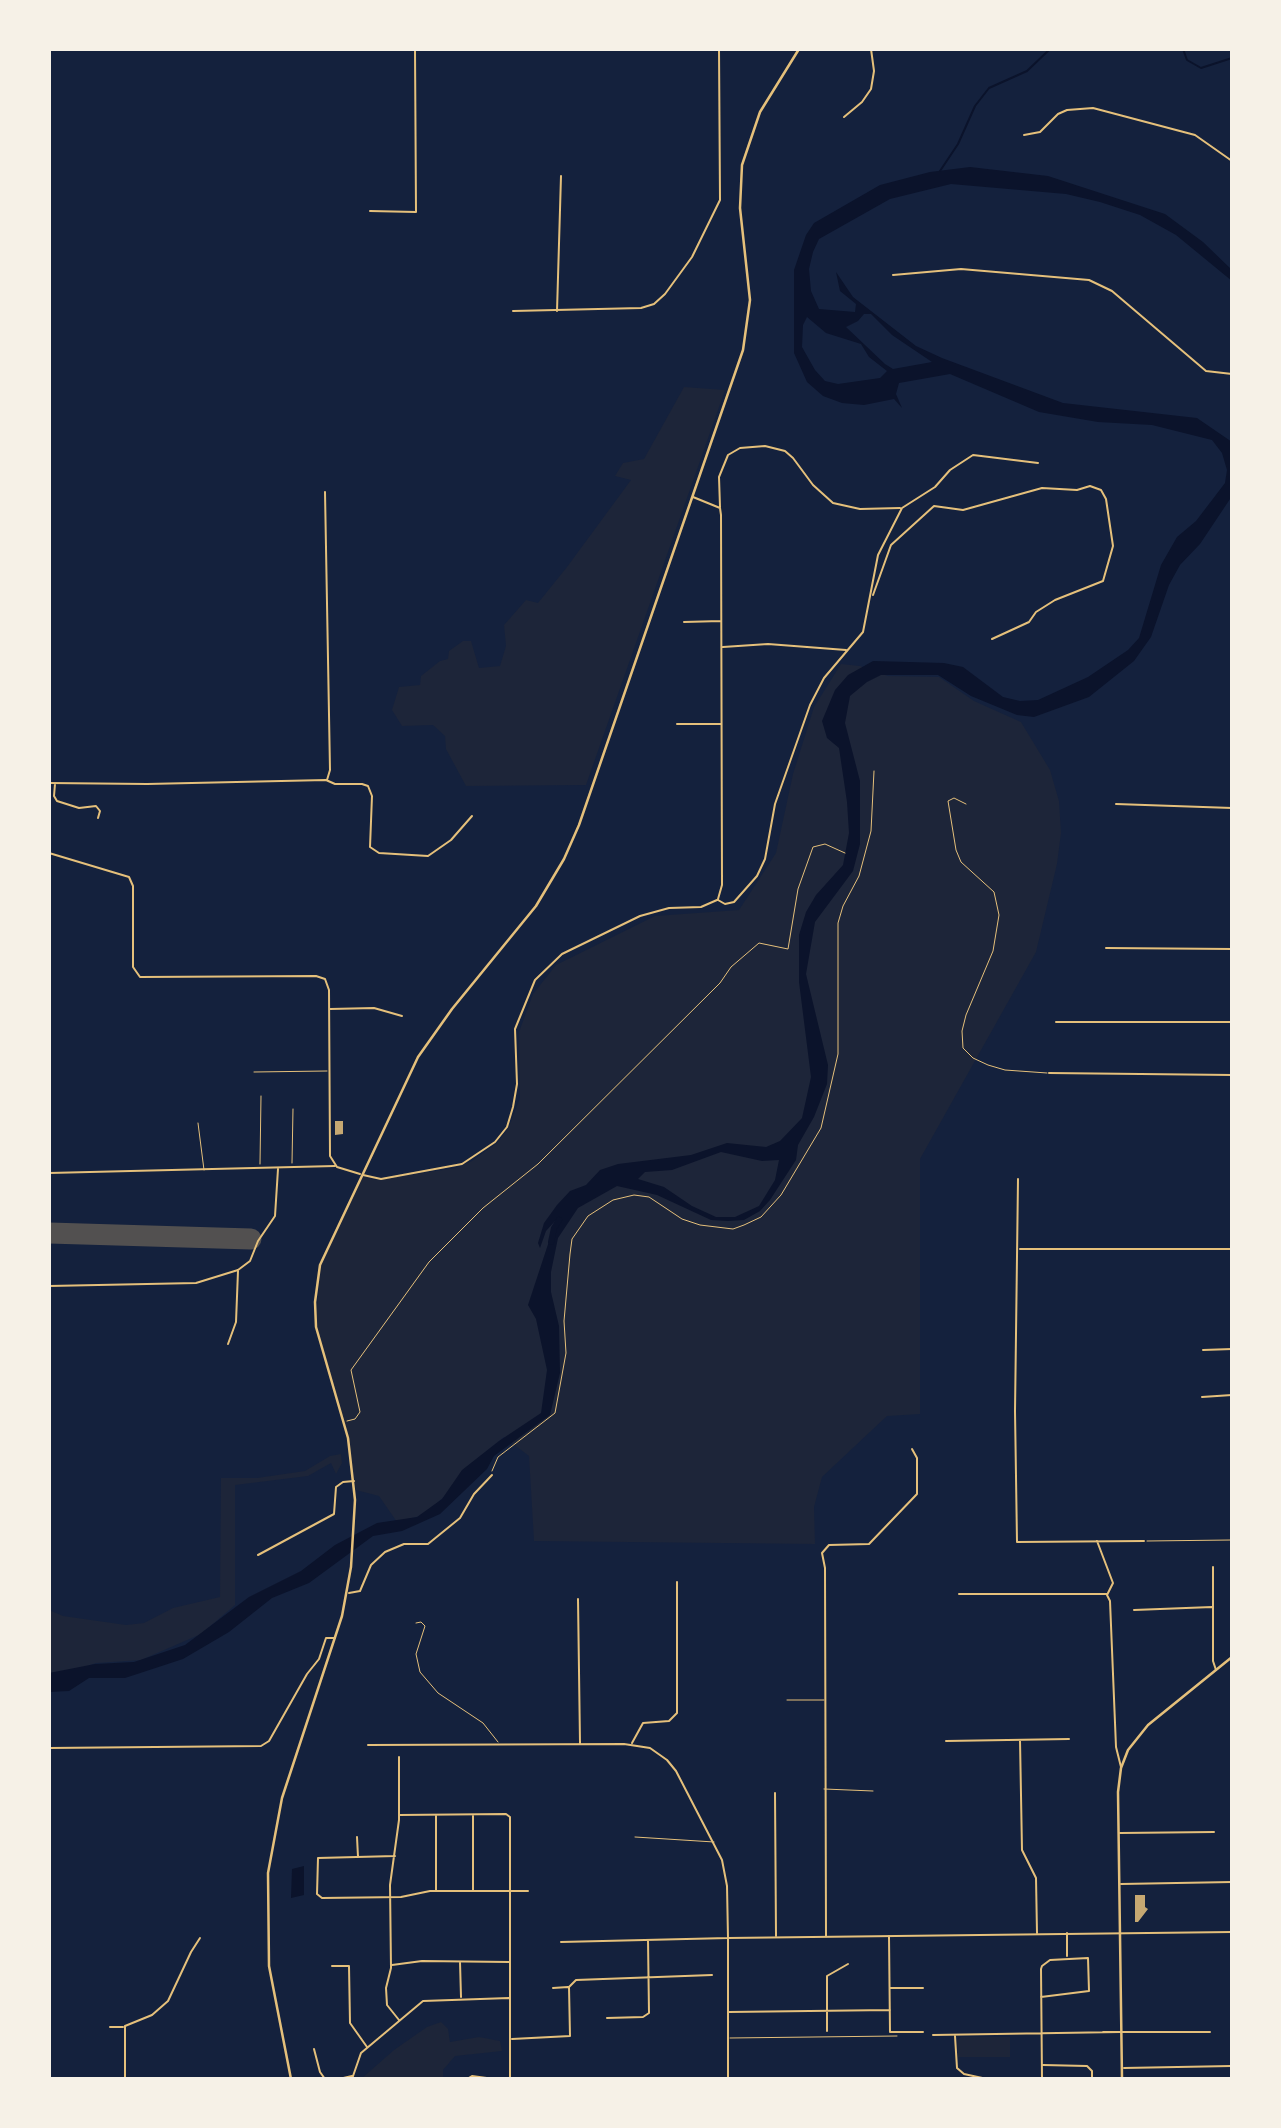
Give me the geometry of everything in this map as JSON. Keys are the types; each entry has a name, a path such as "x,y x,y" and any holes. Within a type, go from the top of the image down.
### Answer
{"main road":[{"path":"291,2079 269,1966 268,1873 282,1798 336,1638 348,1593 353,1528 354,1482 344,1422 319,1343 315,1302 321,1262 404,1082 425,1046 527,918 564,859 589,799 748,329 750,291 739,200 746,147 760,112 799,49"},
{"path":"1122,2079 1119,1833 1121,1768 1128,1750 1148,1724 1232,1657"}],"street":[{"path":"370,211 416,212 415,49"},
{"path":"513,311 641,308 654,304 665,295 692,257 720,200 719,49"},
{"path":"844,117 862,102 871,89 874,71 871,49"},
{"path":"1024,135 1040,132 1058,114 1067,110 1093,108 1195,135 1232,161"},
{"path":"557,312 561,176"},
{"path":"893,275 961,269 1088,281 1112,291 1206,372 1232,374"},
{"path":"718,900 722,885 719,477 728,455 740,448 765,446 785,451 813,485 833,503 860,509 902,508"},
{"path":"718,900 725,904 734,902 757,876 765,859 775,804 810,705 824,678 863,632 878,555 902,508 935,487 950,470 973,455 1038,463"},
{"path":"872,595 891,545 934,506 963,510 1042,488 1077,490 1090,486 1101,490 1106,499 1113,546 1103,581 1055,600 1036,612 1029,622 992,639"},
{"path":"325,492 330,770 326,780"},
{"path":"693,497 720,508"},
{"path":"684,621 722,621"},
{"path":"722,647 768,644 848,650"},
{"path":"677,724 722,724"},
{"path":"49,783 147,785 326,780 368,786 372,796 370,847 379,853 428,856 451,840 472,816"},
{"path":"55,783 54,796 57,801 79,808 96,806 98,818"},
{"path":"1116,804 1232,808"},
{"path":"49,853 129,877 133,886 133,967 136,975 144,979 323,978 328,984 330,1156 335,1166"},
{"path":"49,1173 335,1166 381,1179 462,1164 495,1142 507,1127 516,1084 515,1029 529,990 541,973 562,954 640,916 669,908 701,907 718,900"},
{"path":"1106,948 1232,949"},
{"path":"329,1009 373,1008 402,1016"},
{"path":"1056,1022 1232,1022"},
{"path":"1049,1073 1232,1075"},
{"path":"49,1286 196,1283 238,1270 250,1261 258,1241 275,1216 278,1169"},
{"path":"1018,1179 1015,1411 1017,1542 1144,1541"},
{"path":"1018,1249 1232,1249"},
{"path":"228,1344 236,1322 238,1270"},
{"path":"1203,1350 1232,1349"},
{"path":"1202,1396 1232,1395"},
{"path":"826,1936 822,1551 829,1545 869,1544 917,1494 917,1458 912,1449"},
{"path":"348,1593 360,1591 371,1564 385,1552 404,1544 428,1544 460,1518 471,1499 492,1475"},
{"path":"258,1555 334,1514 336,1487 343,1482 354,1482"},
{"path":"1097,1541 1113,1583 1107,1595"},
{"path":"1213,1567 1213,1661 1217,1671"},
{"path":"631,1744 643,1723 669,1721 677,1713 677,1582"},
{"path":"959,1594 1107,1595"},
{"path":"1107,1595 1110,1601 1115,1747 1121,1768"},
{"path":"578,1599 580,1744"},
{"path":"1134,1610 1213,1607"},
{"path":"49,1748 261,1746 269,1741 307,1674 319,1659 327,1638 336,1638"},
{"path":"946,1741 1069,1739"},
{"path":"1020,1740 1022,1850 1036,1878 1037,1933"},
{"path":"368,1745 631,1744 656,1751 677,1771 714,1842 726,1875 728,2079"},
{"path":"399,2020 386,2001 391,1965 390,1897 400,1815 400,1757"},
{"path":"775,1793 776,1937"},
{"path":"473,1814 474,1891"},
{"path":"400,1815 510,1816 510,2079 500,2079"},
{"path":"436,1815 436,1891"},
{"path":"1119,1833 1214,1832"},
{"path":"357,1837 358,1857"},
{"path":"395,1856 317,1859 318,1896 390,1897 436,1891 528,1891"},
{"path":"1120,1884 1232,1882"},
{"path":"561,1942 1232,1931"},
{"path":"1067,1933 1067,1958"},
{"path":"889,1935 890,2032 923,2032"},
{"path":"110,2027 125,2026 147,2018 168,2001 191,1951 201,1938"},
{"path":"607,2018 647,2016 648,1940"},
{"path":"1041,1997 1089,1991 1090,1961 1087,1957 1067,1958 1043,1964 1041,1997 1042,2079"},
{"path":"391,1965 460,1961 510,1962"},
{"path":"460,1961 461,1997"},
{"path":"827,2031 828,1975 848,1964"},
{"path":"332,1966 349,1966 350,2023 368,2048"},
{"path":"553,1988 569,1987 576,1980 712,1975"},
{"path":"510,2039 570,2036 569,1987"},
{"path":"890,1988 923,1987"},
{"path":"340,2079 352,2077 358,2058 425,1999 510,1998"},
{"path":"728,2012 890,2010"},
{"path":"125,2026 125,2079"},
{"path":"933,2035 1042,2034 1065,2031 1210,2032"},
{"path":"955,2035 957,2068 964,2074 987,2079"},
{"path":"314,2049 320,2072 325,2079"},
{"path":"1042,2065 1085,2066 1091,2069 1092,2079"},
{"path":"1122,2067 1231,2066"},
{"path":"467,2079 494,2079"}],"lane":[{"path":"966,804 954,798 948,802 956,850 961,862 994,892 999,915 993,951 966,1015 962,1031 963,1048 973,1058 988,1065 1049,1073"},
{"path":"344,1422 355,1419 360,1412 351,1370 429,1262 483,1208 538,1164 694,1009 731,967 759,943 788,949 798,889 813,847 825,844 845,853"},
{"path":"254,1072 329,1071"},
{"path":"198,1123 204,1170"},
{"path":"1144,1541 1232,1540"},
{"path":"416,1623 421,1622 425,1626 416,1654 421,1672 438,1693 484,1723 499,1744"},
{"path":"787,1700 824,1700"},
{"path":"824,1789 873,1791"},
{"path":"635,1837 714,1842"},
{"path":"728,2038 897,2036"}],"path":[{"path":"492,1475 498,1457 555,1413 566,1353 564,1321 572,1239 588,1216 613,1200 634,1195 649,1196 682,1219 700,1225 733,1228 744,1225 761,1217 781,1195 821,1128 838,1054 838,923 843,906 859,876 868,841 874,771"},
{"path":"260,1169 261,1096"},
{"path":"292,1168 293,1109"}],"shaded area":[{"path":"970,167 1048,176 1165,214 1203,242 1232,270 1232,281 1176,235 1140,215 1100,202 1066,194 951,184 890,199 819,239 809,269 811,291 819,309 855,312 856,304 840,291 836,272 853,297 916,346 942,358 1063,403 1197,418 1232,442 1232,496 1200,544 1180,565 1169,585 1151,637 1134,661 1089,697 1034,717 1017,715 971,696 938,675 881,675 850,696 845,723 860,781 860,844 853,871 815,922 806,974 828,1065 827,1084 814,1117 798,1145 796,1160 770,1200 760,1211 744,1220 711,1220 657,1195 617,1186 578,1208 558,1238 551,1272 551,1292 559,1326 560,1373 550,1415 494,1456 487,1469 440,1514 402,1531 373,1536 309,1583 272,1598 229,1632 183,1659 125,1678 89,1678 69,1691 49,1692 49,1673 95,1664 134,1662 185,1645 249,1597 301,1571 335,1545 377,1523 417,1517 442,1499 462,1470 541,1413 547,1370 536,1319 528,1305 556,1220 546,1231 540,1248 538,1243 544,1223 570,1191 586,1185 600,1170 618,1164 691,1155 727,1143 766,1147 780,1141 802,1118 811,1077 799,982 799,935 806,912 816,895 843,865 849,833 847,802 839,748 827,738 822,721 835,690 848,675 873,661 944,663 963,667 1003,697 1020,701 1038,700 1088,677 1128,650 1139,638 1161,565 1177,537 1196,521 1225,483 1227,470 1222,453 1212,440 1152,425 1098,422 1039,412 950,374 899,383 896,394 902,408 894,399 864,405 842,403 823,396 807,382 794,353 794,270 806,235 814,223 880,185 930,172","holes":["864,314 871,314 892,335 932,362 893,369 885,364 846,327 858,321","807,317 826,333 861,344 869,357 887,371 880,378 838,384 825,381 815,370 802,347 803,325","721,1152 762,1161 779,1160 775,1180 759,1206 735,1217 716,1217 692,1206 664,1187 638,1179 645,1172 672,1170"]},
{"path":"684,387 725,390 586,785 466,786 446,749 445,736 433,725 402,726 392,710 399,687 420,685 421,676 440,661 448,659 449,651 463,641 471,641 479,668 500,666 506,646 504,625 526,600 538,603 567,567 631,480 615,476 623,463 644,459"},
{"path":"841,664 860,666 888,676 939,677 974,701 1021,722 1050,770 1059,801 1061,833 1057,864 1036,952 920,1159 920,1414 887,1416 822,1477 814,1507 815,1544 534,1541 529,1456 504,1437 462,1471 449,1492 434,1506 420,1516 397,1522 379,1496 356,1490 344,1422 325,1363 316,1321 321,1262 361,1175 375,1180 456,1168 472,1161 497,1143 508,1129 520,1098 519,1032 533,994 556,965 655,916 739,910 776,853 793,774 814,707"},
{"path":"341,1454 342,1463 336,1474 331,1463 308,1476 235,1485 235,1605 201,1634 141,1660 96,1663 73,1671 49,1673 49,1610 63,1616 126,1625 144,1623 173,1608 220,1597 221,1478 257,1478 305,1471 330,1456"},
{"path":"304,1866 304,1895 291,1898 292,1869"},
{"path":"441,2022 448,2029 450,2042 479,2037 500,2041 502,2051 455,2056 443,2070 443,2079 361,2079 394,2050 427,2027"},
{"path":"961,2037 1010,2037 1010,2057 958,2057 957,2040"}],"building":[{"path":"335,1121 343,1121 343,1134 335,1135"},
{"path":"1135,1895 1145,1895 1145,1907 1148,1909 1138,1922 1135,1922"}],"waterway":[{"path":"940,171 958,144 975,106 989,88 1027,71 1050,49"},
{"path":"1183,49 1187,60 1201,68 1232,58"},
{"path":"551,1242 559,1220"}],"runway":[{"path":"49,1233 251,1239"}]}
